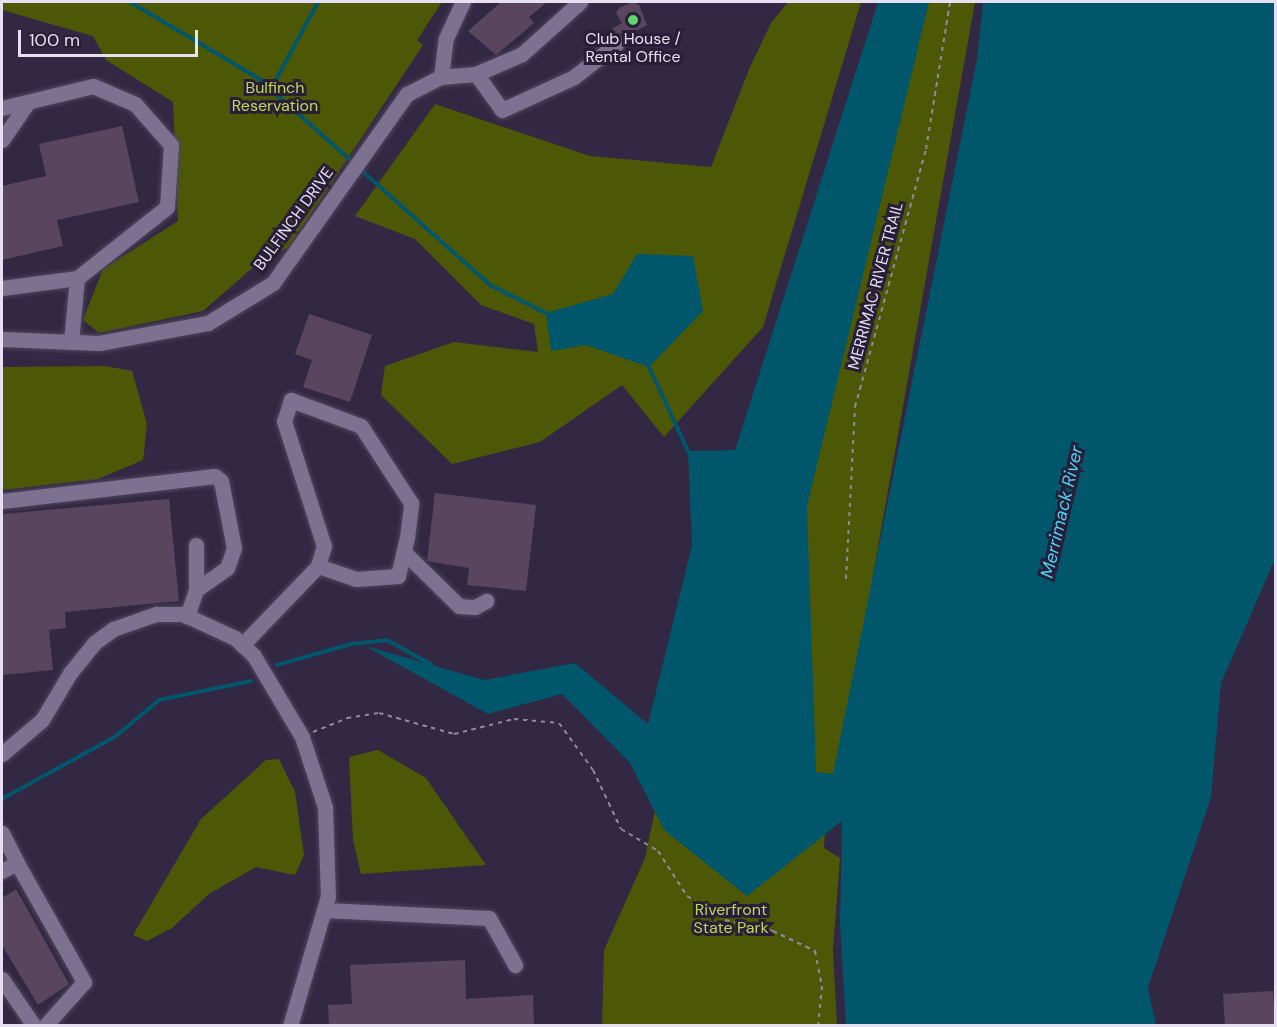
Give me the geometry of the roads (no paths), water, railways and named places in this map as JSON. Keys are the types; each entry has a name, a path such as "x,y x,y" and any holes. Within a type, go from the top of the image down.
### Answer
{"street":[{"path":"441,77 446,38 463,2"},
{"name":"BULFINCH DRIVE","path":"2,339 99,343 208,323 273,283 402,99 441,77 476,74 522,54 580,2"},
{"path":"476,74 502,110 574,77 617,43"},
{"path":"2,108 93,86 135,104 171,145 167,207 77,278 2,288"},
{"path":"2,140 28,102"},
{"path":"71,342 77,278"},
{"path":"242,645 318,566 324,546 284,421 291,400 361,426 411,503 398,576 356,579 318,566"},
{"path":"2,501 215,476 221,481 234,548 227,568 196,590"},
{"path":"187,616 196,590 196,545"},
{"path":"404,552 459,606 475,607 486,602"},
{"path":"2,754 42,720 70,673 94,643 113,629 156,614 187,616 242,645 266,674 302,736 325,807 330,862 325,910 290,1026"},
{"path":"2,833 84,982 45,1026"},
{"path":"2,872 17,863"},
{"path":"325,910 489,918 515,965"},
{"path":"2,979 34,1026"}],"water":[{"name":"Merrimack River","path":"878,2 929,2 807,506 816,772 833,774 977,59 983,2 1275,2 1275,559 1221,683 1211,797 1148,988 1156,1025 846,1025 840,924 842,821 747,896 664,830 630,763 562,694 488,714 365,646 484,680 575,663 648,724 692,545 688,451 735,450"},
{"path":"637,254 693,256 703,311 649,367 586,345 551,351 546,313 613,294"}],"waterway":[{"path":"130,2 258,78 355,164"},
{"path":"271,89 318,2"},
{"path":"360,169 490,285 546,313"},
{"path":"649,367 688,451"},
{"path":"277,665 351,644 387,640 432,665"},
{"path":"2,799 116,736 159,700 251,681"}],"place":[{"name":"Club House / Rental Office","path":"633,20"}],"park label":[{"name":"Bulfinch Reservation","path":"275,97"},
{"name":"Riverfront State Park","path":"731,919"}]}
